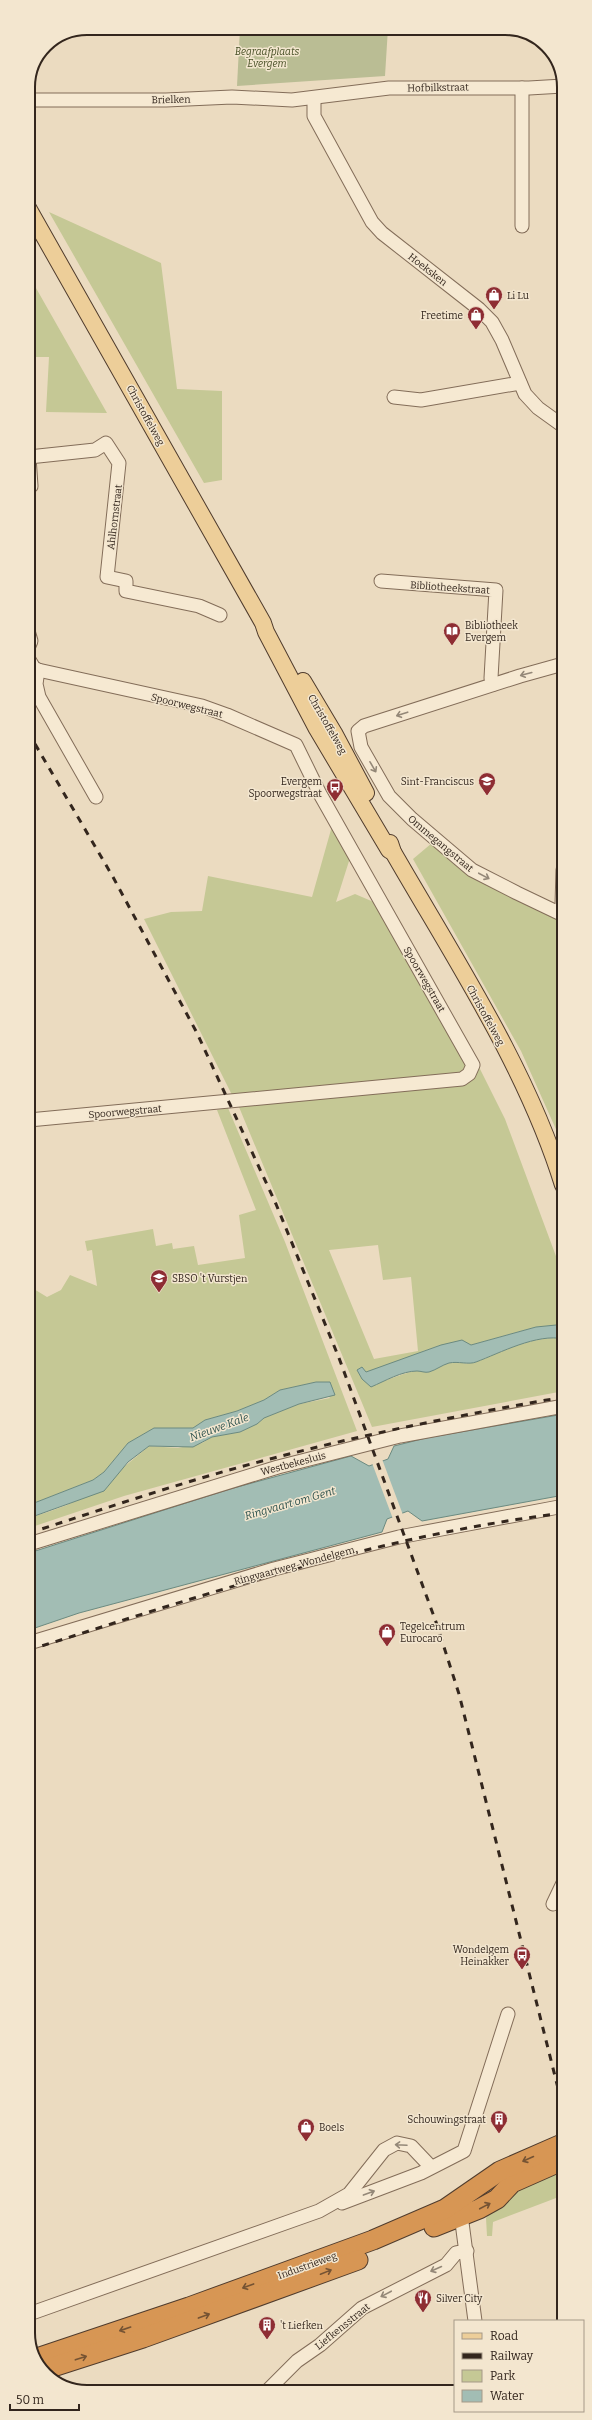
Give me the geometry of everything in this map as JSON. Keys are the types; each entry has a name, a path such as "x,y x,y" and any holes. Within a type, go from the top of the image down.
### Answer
{"highway":[{"name":"Industrieweg","path":"41,2357 189,2307 373,2240 440,2212 500,2171 557,2147"},
{"name":"Industrieweg","path":"49,2368 304,2281 498,2199 512,2183 557,2163"}],"main road":[{"name":"Christoffelweg","path":"35,220 263,623 266,632 317,729 389,850 393,852 515,1066 557,1166"}],"street":[{"name":"Hofbilkstraat","path":"314,98 332,94 389,88 522,88 557,86"},
{"path":"522,88 522,226"},
{"name":"Brielken","path":"35,100 166,100 232,97 292,100 314,98"},
{"name":"Hoeksken","path":"314,98 314,116 372,222 382,233 479,309 492,322 502,340 525,394 538,408 557,422"},
{"path":"394,397 421,400 520,383"},
{"name":"Ahlhornstraat","path":"35,456 95,450 106,443 119,463 107,577 126,581 126,591 199,606 220,615"},
{"name":"Bibliotheekstraat","path":"381,581 496,590 491,678 494,684"},
{"path":"494,684 557,666"},
{"path":"35,668 38,670 36,684 39,697 96,797"},
{"name":"Spoorwegstraat","path":"35,1119 462,1079 470,1074 473,1065 320,794 296,745 227,715 202,706 38,670"},
{"name":"Ommegangstraat","path":"494,684 364,726 358,731 361,747 389,796 412,819 472,870 516,894 557,911"},
{"name":"Westbekesluis","path":"35,1542 278,1466 400,1436 557,1407"},
{"name":"Ringvaartweg-Wondelgem","path":"35,1641 282,1567 399,1537 557,1507"},
{"path":"553,1904 557,1896"},
{"path":"35,2312 380,2189 421,2173 460,2153 466,2147 508,2014"},
{"path":"319,2211 349,2194 384,2150 397,2143 411,2146 431,2167"},
{"path":"461,2215 467,2251 475,2320"},
{"name":"Liefkensstraat","path":"274,2385 297,2361 320,2345 362,2308 446,2265 456,2253 467,2251"}],"green space":[{"name":"Begraafplaats Evergem","path":"240,35 388,35 385,76 237,86"},
{"path":"49,212 161,263 177,389 222,391 222,480 204,483"},
{"path":"35,286 107,413 46,412 49,357 35,357"},
{"path":"332,826 350,858 336,902 355,894 376,903 467,1063 465,1070 459,1075 233,1097 144,919 171,912 202,911 208,876 312,897"},
{"path":"432,843 557,917 557,1132 521,1051 413,859"},
{"path":"478,1065 505,1119 557,1259 557,1326 536,1327 471,1345 441,1345 424,1351 371,1387 414,1371 429,1372 446,1364 473,1363 531,1341 553,1338 557,1338 557,1392 372,1427 239,1107 462,1083","holes":["378,1245 383,1280 411,1277 418,1351 374,1359 329,1250"]},
{"path":"228,1108 285,1242 357,1431 124,1496 35,1526 35,1516 67,1505 89,1493 149,1446 178,1448 202,1443 212,1437 240,1432 257,1424 264,1418 299,1404 330,1398 316,1382 280,1390 264,1400 237,1411 205,1420 193,1428 154,1428 128,1443 104,1472 93,1480 35,1503 35,1290 47,1297 61,1290 70,1275 97,1286 92,1250 87,1251 85,1241 153,1229 156,1246 172,1243 173,1249 194,1246 198,1265 245,1258 239,1215 256,1210 217,1110"},
{"path":"557,2171 557,2198 493,2222 492,2236 487,2236 486,2218 494,2209 512,2195 532,2183"}],"water":[{"path":"557,1325 557,1338 531,1341 473,1363 449,1363 429,1372 411,1371 371,1387 362,1379 357,1370 362,1367 366,1372 441,1345 462,1340 471,1345 536,1327"},
{"name":"Nieuwe Kale","path":"316,1382 330,1382 335,1395 299,1404 264,1418 257,1424 240,1432 212,1437 193,1447 149,1446 128,1462 104,1491 35,1516 35,1503 93,1480 104,1472 128,1443 154,1428 193,1428 205,1420 237,1411 264,1400 280,1390"},
{"name":"Ringvaart om Gent","path":"557,1415 557,1496 422,1521 408,1511 387,1519 382,1532 79,1613 35,1628 35,1551 230,1489 351,1456 369,1466 388,1459 394,1446 426,1438"}],"pier":[{"path":"382,1459 403,1515 393,1519 372,1463"}],"railway":[{"path":"35,744 113,877 197,1033 276,1204 339,1358 436,1622 459,1694 557,2084"},
{"path":"35,1531 120,1503 243,1466 346,1440 418,1424 557,1398"},
{"path":"35,1648 160,1608 293,1569 428,1536 496,1523 557,1514"}],"place":[{"name":"Li Lu","path":"494,310"},
{"name":"Freetime","path":"476,330"},
{"name":"Bibliotheek Evergem","path":"452,646"},
{"name":"Sint-Franciscus","path":"487,796"},
{"name":"Evergem Spoorwegstraat","path":"335,802"},
{"name":"SBSO 't Vurstjen","path":"159,1293"},
{"name":"Tegelcentrum Eurocaro","path":"387,1647"},
{"name":"Wondelgem Heinakker","path":"522,1970"},
{"name":"Schouwingstraat","path":"499,2134"},
{"name":"Boels","path":"306,2142"},
{"name":"Silver City","path":"423,2313"},
{"name":"'t Liefken","path":"267,2340"}]}
